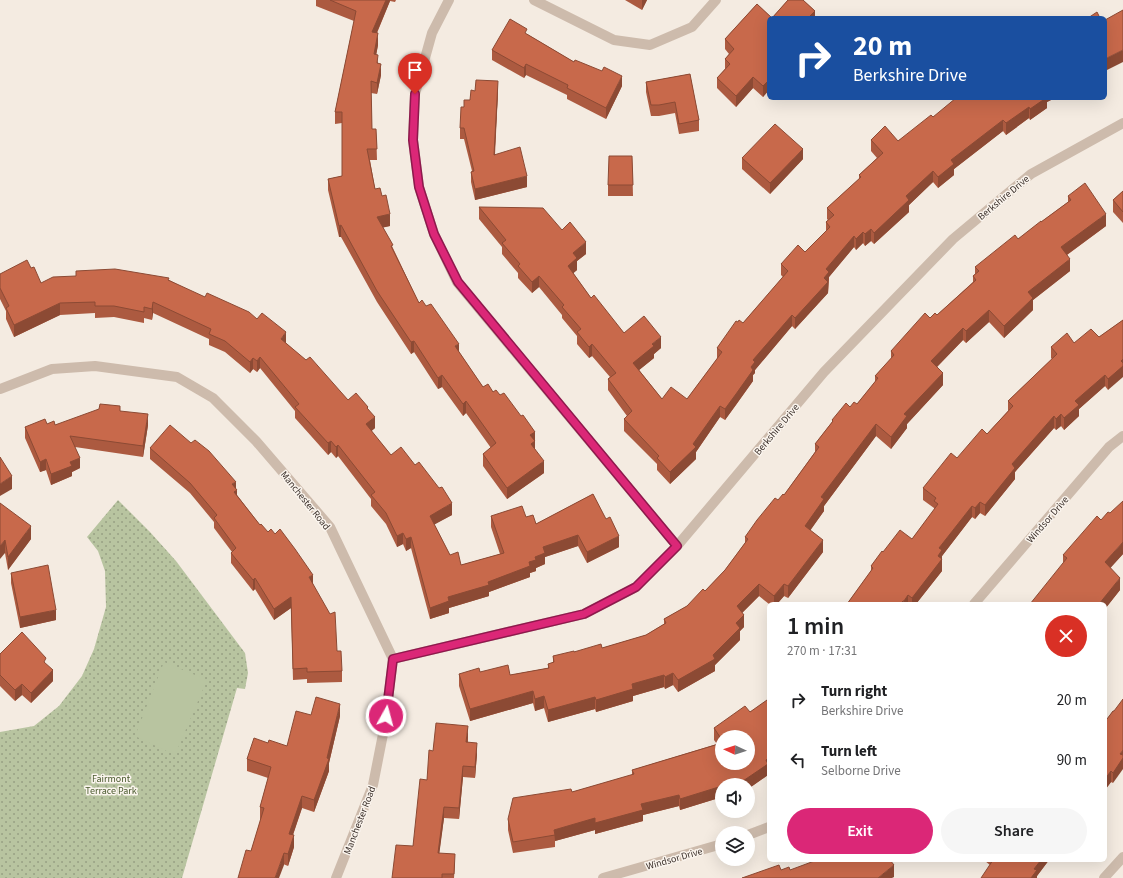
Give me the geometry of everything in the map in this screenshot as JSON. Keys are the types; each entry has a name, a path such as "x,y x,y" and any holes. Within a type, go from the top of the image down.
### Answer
{"street":[{"path":"449,0 432,33 415,94 413,140 419,187 434,234 458,282 677,546"},
{"path":"534,0 614,40 650,45 692,27 716,0"},
{"name":"Berkshire Drive","path":"393,659 584,614 636,587 677,546 824,372 952,239 1031,174 1123,124"},
{"name":"Manchester Road","path":"0,389 52,369 95,366 177,377 213,398 256,441 330,527 393,659 385,724 373,785 336,878"},
{"name":"Windsor Drive","path":"976,602 1109,447 1123,436"},
{"path":"755,832 767,828"},
{"name":"Windsor Drive","path":"603,878 715,846"},
{"path":"1104,878 1123,857"}],"green space":[{"name":"Fairmont Terrace Park","path":"118,500 176,561 245,653 248,673 245,689 237,688 182,878 0,878 0,732 34,726 59,706 82,676 94,649 106,607 105,571 98,551 87,537"},
{"path":"164,662 207,680 175,755 135,736"}],"building":[{"path":"330,0 386,0 372,32 378,33 374,54 378,55 377,63 381,64 377,83 371,81 372,129 376,129 377,149 367,149 375,189 380,188 382,196 386,195 390,214 377,217 393,245 391,246 419,303 422,300 426,306 431,304 459,344 455,346 483,387 488,384 493,392 496,390 500,395 504,393 535,432 530,435 535,441 531,444 544,461 507,488 483,454 496,443 466,401 463,404 442,375 438,378 414,341 411,342 377,291 341,225 339,226 328,179 342,176 342,112 335,112 356,11"},
{"path":"788,0 803,0 815,11 810,16 774,16"},
{"path":"757,4 770,16 767,16 767,82 763,86 753,77 736,96 717,78 730,64 725,59 734,49 725,39"},
{"path":"1123,10 1123,50 1107,58 1107,19"},
{"path":"1097,12 1099,16 1091,16"},
{"path":"510,19 527,29 525,33 574,62 575,60 602,71 604,67 622,76 606,108 567,88 568,85 526,64 524,68 492,50"},
{"path":"690,74 699,120 679,124 675,102 651,105 646,82"},
{"path":"476,80 498,81 494,155 520,147 527,176 475,189 471,172 474,171 464,128 460,128 461,107 464,107 464,100 470,100 471,90 475,91"},
{"path":"954,100 1043,100 1030,109 1029,107 1006,123 1003,120 951,160 954,164 938,177 933,171 906,196 909,200 874,233 871,229 865,234 863,232 856,239 854,236 826,269 829,272 824,278 828,282 795,318 792,315 753,360 755,362 751,367 753,370 725,409 720,406 693,444 696,447 670,472 657,458 659,456 624,419 632,411 608,379 616,373 592,344 589,347 577,332 581,329 562,307 564,305 539,276 532,282 518,266 520,264 502,243 506,240 479,207 543,208 562,230 570,222 586,242 573,253 577,258 568,266 591,298 594,295 624,333 644,316 661,337 652,344 654,346 633,363 662,399 671,387 687,399 722,352 717,348 736,321 738,322 739,320 743,323 788,271 781,264 798,245 805,252 830,227 826,222 834,215 827,208 861,177 859,175 883,153 871,140 885,126 898,141 931,115 933,117"},
{"path":"775,124 803,149 770,183 742,158"},
{"path":"609,156 632,156 633,185 608,185"},
{"path":"1085,183 1106,214 1061,247 1070,259 1028,292 1033,298 1004,326 989,310 966,331 963,328 931,361 943,373 904,414 907,416 891,437 876,424 821,497 824,499 805,526 823,540 788,586 784,584 774,596 759,584 737,606 744,615 736,623 740,628 713,655 715,659 678,680 673,673 665,677 664,675 632,684 633,689 596,700 595,697 548,710 544,696 535,699 533,691 470,709 459,674 479,668 480,672 508,665 510,675 549,668 548,664 554,662 553,656 574,652 601,644 602,648 646,635 666,623 664,619 687,606 703,589 705,591 725,570 748,539 745,537 775,498 778,500 783,494 784,495 819,447 815,444 833,421 832,420 846,403 850,407 854,402 857,404 878,378 875,376 894,355 891,351 925,313 930,318 935,313 937,315 976,280 973,276 979,271 975,267 1015,235 1018,239 1071,200 1068,196"},
{"path":"1123,191 1123,212 1113,200"},
{"path":"27,260 31,268 34,267 41,283 53,277 76,276 76,271 115,269 169,278 168,280 205,297 207,293 249,312 257,319 262,313 286,332 281,339 306,360 310,357 348,400 356,393 375,417 366,424 391,455 401,447 415,465 419,462 439,488 442,487 452,503 430,516 450,555 458,552 461,565 504,553 491,516 522,506 526,517 533,515 536,524 593,494 606,519 610,517 619,536 587,552 578,535 543,547 545,553 535,557 536,560 529,562 530,566 488,582 489,585 448,597 449,601 430,608 411,537 406,539 403,533 397,536 386,513 371,495 375,492 338,445 336,447 331,441 328,443 295,407 299,404 260,357 257,361 253,358 250,362 225,341 209,334 211,329 153,302 152,309 144,307 144,312 114,306 95,306 95,302 60,303 14,325 6,308 9,306 0,288 0,274"},
{"path":"1123,320 1123,359 1121,361 1123,366 1108,379 1105,375 1075,401 1079,405 1064,418 1061,414 1056,419 1054,416 1012,464 1015,468 985,505 980,502 975,508 972,506 939,548 942,550 938,556 942,559 912,598 908,595 902,602 848,602 873,568 871,566 900,530 912,539 938,504 934,501 936,498 923,488 951,453 957,458 982,429 987,434 1013,406 1008,401 1057,354 1051,347 1067,333 1074,343 1091,329 1099,337"},
{"path":"100,404 120,406 120,411 148,414 143,446 70,436 80,458 70,462 72,466 51,474 46,459 40,462 25,427 45,419 47,424 54,421 55,425 99,409"},
{"path":"170,425 191,443 195,440 209,451 236,482 232,484 237,490 234,492 260,525 261,524 268,532 271,529 275,534 280,529 295,549 313,575 309,577 330,614 335,612 337,651 341,651 342,671 307,672 307,668 293,669 291,597 274,609 255,578 253,580 231,553 236,548 214,518 217,515 190,483 150,448"},
{"path":"0,457 12,476 0,484"},
{"path":"1123,501 1123,542 1105,562 1120,578 1101,602 1032,602 1067,558 1063,555 1097,516 1101,520 1108,512 1110,513"},
{"path":"0,503 31,526 8,557 5,540 0,546"},
{"path":"48,565 56,610 20,617 11,573"},
{"path":"22,632 46,658 44,662 53,670 31,693 22,684 15,690 0,675 0,654"},
{"path":"316,697 340,704 327,758 329,759 314,800 302,796 289,834 294,835 288,854 284,853 275,878 238,878 246,850 251,851 264,808 260,807 271,767 247,759 254,738 268,743 269,740 287,746 296,711 311,715"},
{"path":"1123,699 1123,750 1120,754 1123,755 1123,758 1113,773 1111,771 1107,776 1107,719"},
{"path":"767,700 767,765 747,778 715,778 715,788 680,799 679,795 641,804 643,810 595,823 595,818 554,830 555,835 513,842 508,819 513,798 571,789 572,792 634,774 632,770 715,745 715,770 755,770 755,730 715,730 714,728 745,706 750,712"},
{"path":"436,723 468,726 466,742 477,743 475,767 463,766 459,808 444,807 438,853 455,854 454,874 442,874 442,878 392,878 396,845 413,846 420,779 427,780 429,750 433,751"},
{"path":"812,862 892,862 894,865 878,878 742,878 779,865 781,870 789,867 790,870"},
{"path":"992,862 1039,862 1034,869 1037,870 1031,878 981,878"}],"route":[{"path":"386,716 393,659 584,614 636,587 677,546 458,282 434,234 419,187 413,140 415,94"}]}
